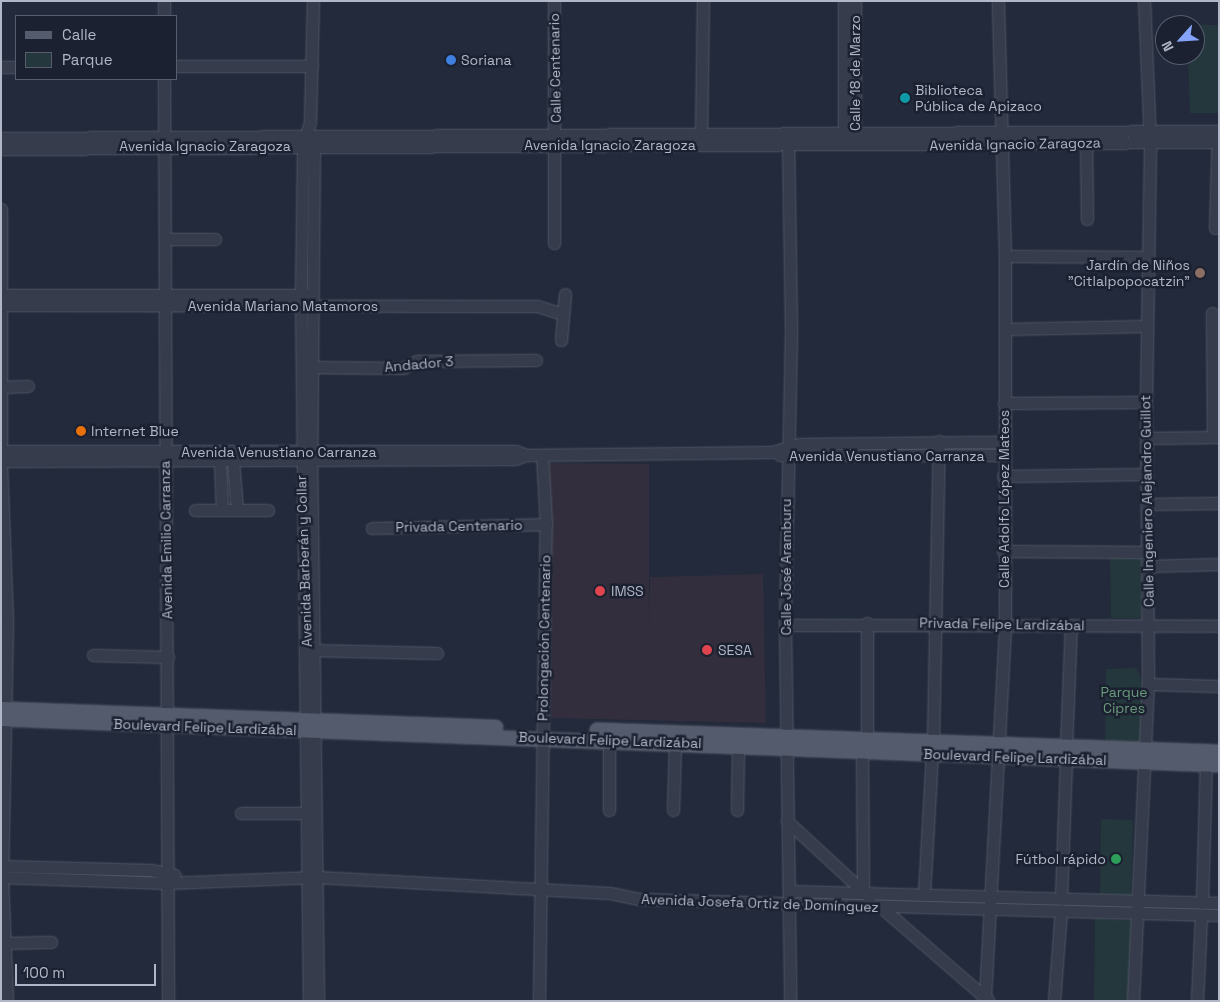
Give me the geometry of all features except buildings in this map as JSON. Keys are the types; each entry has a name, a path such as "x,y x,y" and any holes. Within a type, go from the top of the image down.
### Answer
{"main road":[{"name":"Boulevard Felipe Lardizábal","path":"2,715 169,719 786,742 862,752 932,747 1000,749 1144,756 1212,764"},
{"name":"Boulevard Felipe Lardizábal","path":"542,734 609,740 667,739 738,744 867,738 932,747"},
{"name":"Boulevard Felipe Lardizábal","path":"1144,756 1219,752"}],"street":[{"path":"164,1 164,15"},
{"name":"Avenida Barberán y Collar","path":"309,1001 312,954 312,725 310,544 306,456 307,225 313,1"},
{"name":"Calle Centenario","path":"554,1 555,140"},
{"path":"701,138 702,1"},
{"name":"Calle 18 de Marzo","path":"844,1 849,139"},
{"name":"Calle 18 de Marzo","path":"849,139 855,1"},
{"name":"Calle Adolfo López Mateos","path":"987,999 993,909 1005,625 1003,476 1005,256 1000,133 998,1"},
{"name":"Calle Ingeniero Alejandro Guillot","path":"1133,1001 1148,684 1146,402 1150,137 1144,1"},
{"path":"178,66 312,66"},
{"path":"1,67 15,67"},
{"name":"Avenida Emilio Carranza","path":"164,80 167,141 168,306 165,456 169,719 166,877 168,1001"},
{"name":"Avenida Ignacio Zaragoza","path":"1,149 79,142 117,141 555,140 701,138 788,133 849,139 916,139 1001,145 1086,138 1218,136"},
{"name":"Calle José Aramburu","path":"788,133 791,333 786,452 785,625 790,1001"},
{"name":"Avenida Ignacio Zaragoza","path":"916,139 1000,133 1086,138"},
{"path":"1216,228 1218,136"},
{"name":"Avenida Ignacio Zaragoza","path":"1,138 79,142"},
{"name":"Avenida Ignacio Zaragoza","path":"701,138 788,145 849,139"},
{"path":"1086,138 1087,219"},
{"path":"554,243 555,140"},
{"path":"1,210 1,877 6,943 7,1001"},
{"path":"167,239 215,239"},
{"path":"1005,256 1148,257"},
{"name":"Avenida Mariano Matamoros","path":"1,295 167,292 233,300"},
{"path":"84,294 84,306"},
{"path":"561,340 566,294"},
{"name":"Avenida Mariano Matamoros","path":"2,305 168,306 233,300 307,300 537,306 563,314"},
{"path":"1147,438 1216,437 1212,313"},
{"path":"1004,329 1147,326"},
{"name":"Andador 3","path":"307,367 403,368 417,362 536,360"},
{"path":"2,386 28,386"},
{"path":"1004,403 1146,402"},
{"path":"924,895 937,623 940,440"},
{"name":"Avenida Venustiano Carranza","path":"786,452 940,440 1004,442"},
{"name":"Avenida Venustiano Carranza","path":"1,451 87,455 417,455 515,459 526,455 772,452 939,457 1004,455"},
{"name":"Avenida Venustiano Carranza","path":"1,461 87,455"},
{"name":"Prolongación Centenario","path":"539,1001 546,524 542,455"},
{"name":"Avenida Venustiano Carranza","path":"165,456 220,461 306,456"},
{"path":"220,461 222,510"},
{"path":"234,461 237,510"},
{"path":"1003,476 1147,474"},
{"path":"1147,504 1219,503"},
{"path":"195,510 268,510"},
{"name":"Privada Centenario","path":"372,528 546,524"},
{"path":"1004,551 1147,552"},
{"path":"1147,566 1219,564"},
{"path":"867,622 867,738"},
{"name":"Privada Felipe Lardizábal","path":"785,625 867,622 1219,626"},
{"path":"1061,897 1071,625"},
{"path":"311,650 437,654"},
{"path":"93,655 168,657"},
{"path":"1148,684 1219,686"},
{"path":"667,739 673,810"},
{"path":"608,810 609,740"},
{"path":"737,810 738,744"},
{"path":"862,752 866,894"},
{"path":"1202,903 1212,764"},
{"path":"241,813 312,813"},
{"path":"787,821 866,894 987,999"},
{"name":"Avenida Josefa Ortiz de Domínguez","path":"2,866 102,881 166,877"},
{"path":"102,868 102,881"},
{"name":"Avenida Josefa Ortiz de Domínguez","path":"1,877 102,868 182,879 311,877 540,890 639,899 866,894 1061,897 1219,916"},
{"name":"Avenida Josefa Ortiz de Domínguez","path":"789,896 882,908 1061,910 1219,903"},
{"path":"1054,1001 1061,910"},
{"path":"1197,1001 1201,915"},
{"path":"6,943 51,942"},
{"name":"Avenida Barberán y Collar","path":"312,954 318,1001"}],"shaded area":[{"name":"IMSS","path":"549,463 649,464 649,632 650,577 763,574 766,723 551,718"}],"green space":[{"path":"1205,25 1219,25 1219,113 1190,113 1188,65 1205,65"},
{"path":"1110,555 1141,555 1141,618 1111,618"},
{"name":"Parque Cipres","path":"1136,668 1142,679 1142,742 1105,741 1106,669"},
{"name":"Fútbol rápido","path":"1101,819 1133,820 1131,898 1100,896"},
{"path":"1095,918 1132,921 1129,1001 1094,1001"}],"place":[{"name":"Soriana","path":"451,60"},
{"name":"Biblioteca Pública de Apizaco","path":"905,98"},
{"name":"Jardín de Niños \"Citlalpopocatzin\"","path":"1200,273"},
{"name":"Internet Blue","path":"81,431"},
{"name":"IMSS","path":"600,591"},
{"name":"SESA","path":"707,650"},
{"name":"Fútbol rápido","path":"1116,859"}]}
